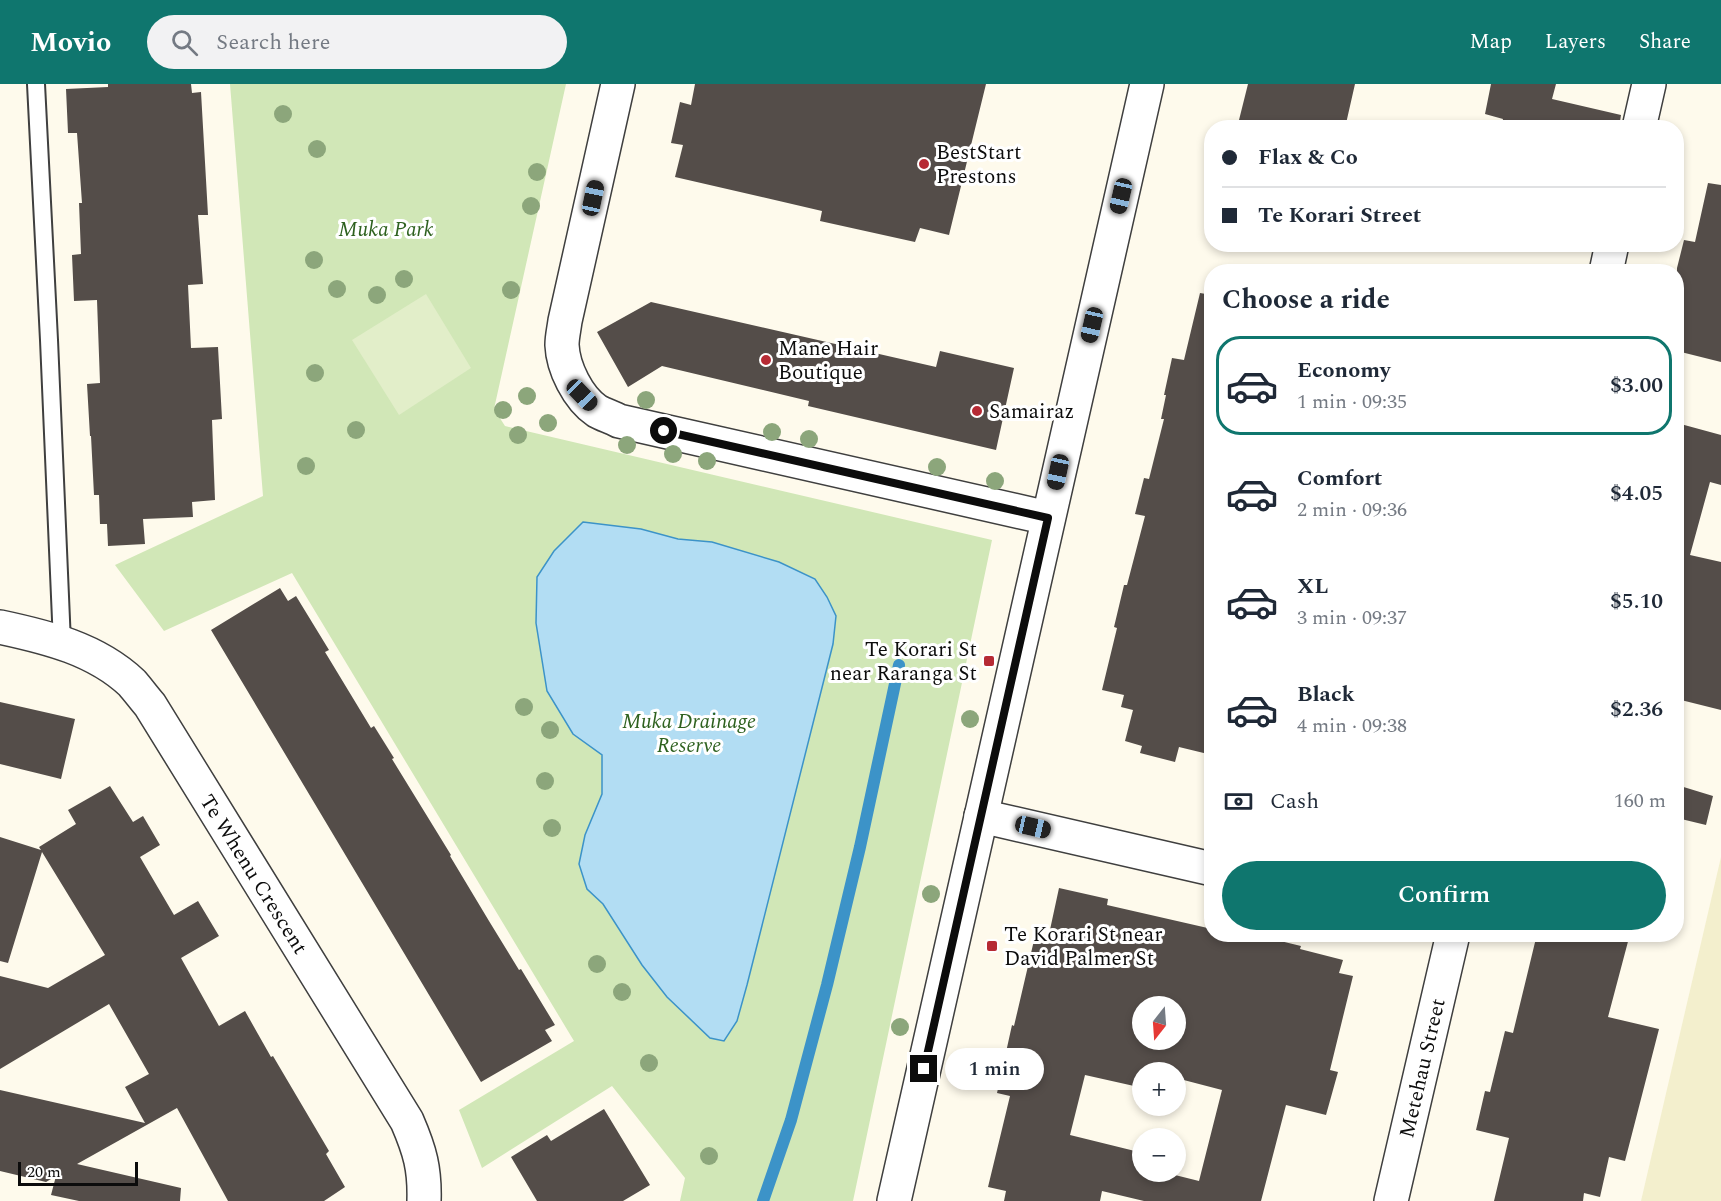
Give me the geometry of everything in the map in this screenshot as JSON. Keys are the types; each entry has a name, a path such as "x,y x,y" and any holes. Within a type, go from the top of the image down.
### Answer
{"street":[{"path":"618,84 565,321 562,345 571,379 596,410 619,420 1048,518"},
{"path":"894,1201 1147,84"},
{"path":"1641,120 1649,84"},
{"name":"Te Whenu Crescent","path":"0,627 62,643 91,654 133,684 150,705 407,1121 423,1167 423,1201"},
{"path":"981,816 1204,866"},
{"name":"Metehau Street","path":"1391,1201 1451,942"}],"lane":[{"path":"36,84 50,340 62,643"}],"shaded area":[{"path":"1721,857 1721,1201 1641,1201"}],"green space":[{"name":"Muka Drainage Reserve","path":"230,84 566,84 494,409 505,426 992,540 853,1201 680,1201 685,1178 612,1086 482,1168 459,1110 574,1041 292,573 164,631 115,565 263,496"},
{"path":"426,294 471,368 399,415 352,340"}],"water":[{"path":"583,522 641,529 678,539 712,542 779,562 815,579 836,616 833,644 747,985 737,1021 724,1041 710,1038 667,997 642,965 603,904 587,889 579,864 585,835 602,794 602,755 573,734 547,691 536,623 537,577 554,551"}],"building":[{"path":"108,84 191,84 192,93 201,92 208,215 198,215 203,284 188,285 191,348 218,347 222,419 212,420 215,500 192,502 193,517 143,519 145,544 108,546 107,524 100,524 99,495 94,495 87,384 100,383 97,300 74,301 72,255 81,254 79,203 82,203 77,133 68,133 66,89 108,87"},
{"path":"695,84 986,84 949,235 920,228 915,242 820,221 822,211 675,177 683,145 671,143 680,102 691,105"},
{"path":"1248,84 1355,84 1347,120 1239,120"},
{"path":"1491,84 1556,84 1552,99 1621,115 1620,120 1503,120 1485,114"},
{"path":"1708,183 1721,185 1721,362 1684,353 1684,264 1678,264 1681,252 1684,252 1684,240 1695,242"},
{"path":"1200,293 1204,294 1204,753 1179,747 1175,762 1140,753 1142,746 1125,741 1133,710 1121,707 1124,695 1102,690 1117,628 1114,627 1124,585 1127,585 1145,516 1135,514 1144,478 1149,479 1164,419 1161,419 1166,395 1164,395 1172,358 1184,360"},
{"path":"651,302 936,367 940,351 1014,368 996,450 808,406 809,401 662,366 628,387 597,332"},
{"path":"1684,425 1721,435 1721,485 1710,482 1690,555 1721,562 1721,710 1684,701"},
{"path":"280,588 288,601 296,596 329,650 325,652 371,728 374,726 394,758 392,759 489,921 555,1025 545,1030 552,1041 481,1082 211,630"},
{"path":"0,702 75,719 61,779 0,764"},
{"path":"110,786 133,822 143,816 160,845 140,857 174,915 198,901 219,936 181,958 219,1026 245,1011 329,1151 326,1154 345,1187 324,1201 228,1201 177,1108 77,1164 181,1188 180,1201 79,1201 51,1195 56,1176 46,1182 0,1171 0,1090 145,1123 125,1087 149,1074 109,1004 0,1069 0,976 48,988 105,955 42,852 8,963 0,961 0,837 41,850 39,847 76,824 68,810"},
{"path":"1684,787 1713,796 1706,825 1684,820"},
{"path":"1059,888 1108,899 1107,905 1204,927 1204,942 1284,942 1301,946 1300,949 1343,960 1339,973 1353,976 1330,1070 1338,1072 1326,1115 1286,1105 1261,1201 1144,1201 1102,1191 1100,1201 1004,1201 1006,1191 988,1187 1010,1096 997,1093 1012,1025 1014,1026 1035,936 1048,939"},
{"path":"1535,942 1628,942 1608,1017 1659,1029 1625,1161 1609,1157 1600,1197 1584,1193 1583,1201 1494,1201 1509,1138 1476,1130 1485,1091 1490,1092 1505,1031 1513,1033"},
{"path":"604,1109 650,1185 623,1201 537,1201 511,1157 547,1135 551,1141"}],"waterway":[{"path":"763,1201 791,1120 827,985 860,847 899,665"}],"place":[{"name":"BestStart Prestons","path":"924,164"},
{"name":"Mane Hair Boutique","path":"766,360"},
{"name":"Samairaz","path":"977,411"},
{"name":"Te Korari St near Raranga St","path":"989,661"},
{"name":"Te Korari St near David Palmer St","path":"992,946"}],"route":[{"path":"664,431 1048,518 924,1069"}],"park label":[{"name":"Muka Park","path":"386,229"}]}
